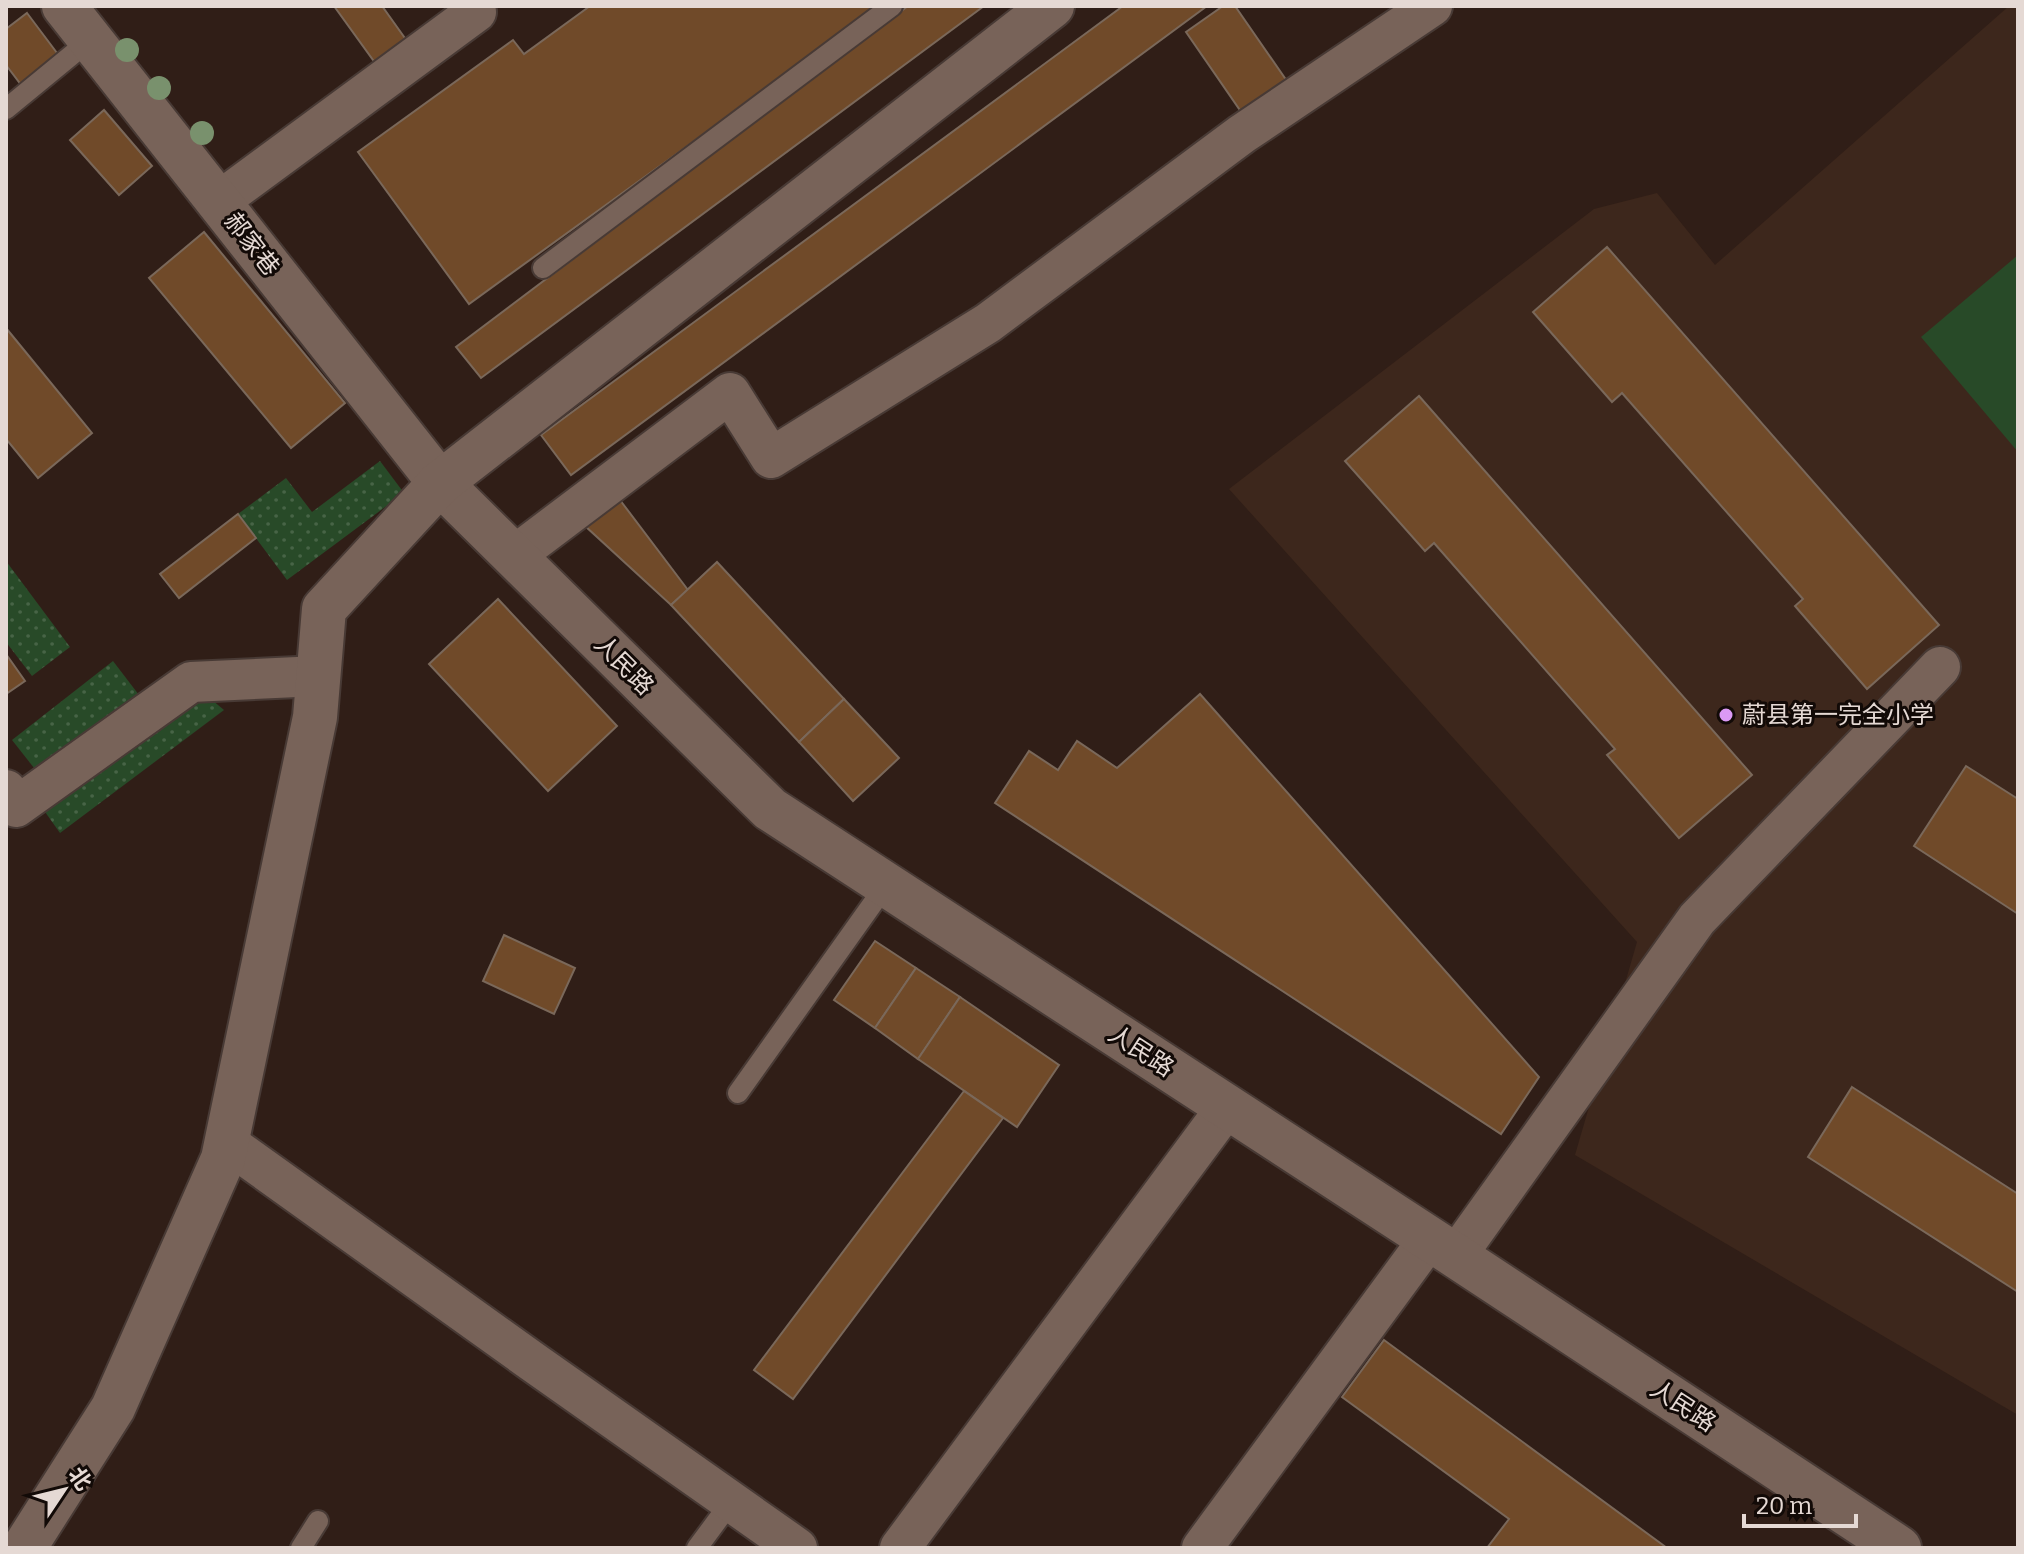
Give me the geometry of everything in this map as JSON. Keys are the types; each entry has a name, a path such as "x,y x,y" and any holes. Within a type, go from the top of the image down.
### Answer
{"street":[{"name":"郝家巷","path":"64,6 440,483"},
{"path":"24,1548 113,1408 223,1159 315,717 324,609 440,483 1052,6"},
{"path":"514,556 730,393 771,458 988,323 1242,134 1432,6"},
{"path":"218,202 477,8"},
{"name":"人民路","path":"440,483 770,809 1899,1548"},
{"path":"1202,1548 1442,1247 1697,919 1940,667"},
{"path":"9,804 191,682 319,676"},
{"path":"900,1548 1227,1107"},
{"path":"226,1142 797,1548"}],"lane":[{"path":"543,268 892,6"},
{"path":"6,109 90,40"},
{"path":"738,1093 886,885"},
{"path":"697,1548 731,1502"},
{"path":"301,1548 318,1521"}],"shaded area":[{"name":"蔚县第一完全小学","path":"2009,6 2018,6 2018,1415 1575,1155 1637,942 1229,489 1594,209 1657,193 1715,265"}],"green space":[{"path":"2018,255 2018,452 1921,337"},
{"path":"380,461 404,493 287,580 238,514 286,478 312,512"},
{"path":"6,561 70,647 32,676 6,642"},
{"path":"113,661 139,695 38,773 12,740"},
{"path":"200,690 224,710 60,833 43,809"}],"building":[{"path":"334,6 382,6 412,48 381,71"},
{"path":"590,6 881,6 469,304 358,152 513,40 524,54"},
{"path":"908,6 984,6 481,378 456,347"},
{"path":"1123,6 1207,6 571,475 541,435"},
{"path":"1223,6 1235,6 1289,84 1244,116 1186,32"},
{"path":"27,13 60,57 22,86 6,65 6,29"},
{"path":"104,110 152,166 119,195 70,140"},
{"path":"204,232 345,403 291,448 149,278"},
{"path":"1607,247 1939,625 1867,689 1795,606 1803,599 1622,393 1612,402 1533,312"},
{"path":"6,328 92,433 38,478 6,439"},
{"path":"1419,396 1752,775 1679,838 1607,755 1615,749 1434,543 1425,551 1345,461"},
{"path":"620,500 688,590 671,605 584,525"},
{"path":"238,514 256,538 179,598 160,574"},
{"path":"717,562 844,699 799,742 671,605"},
{"path":"498,599 617,726 548,791 429,664"},
{"path":"6,654 25,681 6,694"},
{"path":"1200,694 1539,1077 1501,1134 995,803 1029,751 1058,770 1077,741 1117,768"},
{"path":"844,699 899,758 853,801 799,742"},
{"path":"1966,766 2018,799 2018,914 1914,846"},
{"path":"504,935 575,968 554,1014 483,981"},
{"path":"875,941 916,968 875,1028 834,1000"},
{"path":"916,968 960,997 918,1059 875,1028"},
{"path":"960,997 1059,1065 1017,1127 918,1059"},
{"path":"1852,1087 2018,1194 2018,1292 1808,1157"},
{"path":"964,1091 1003,1118 793,1399 754,1370"},
{"path":"1384,1340 1667,1548 1487,1548 1509,1519 1342,1397"}],"place":[{"name":"蔚县第一完全小学","path":"1726,715"}]}
